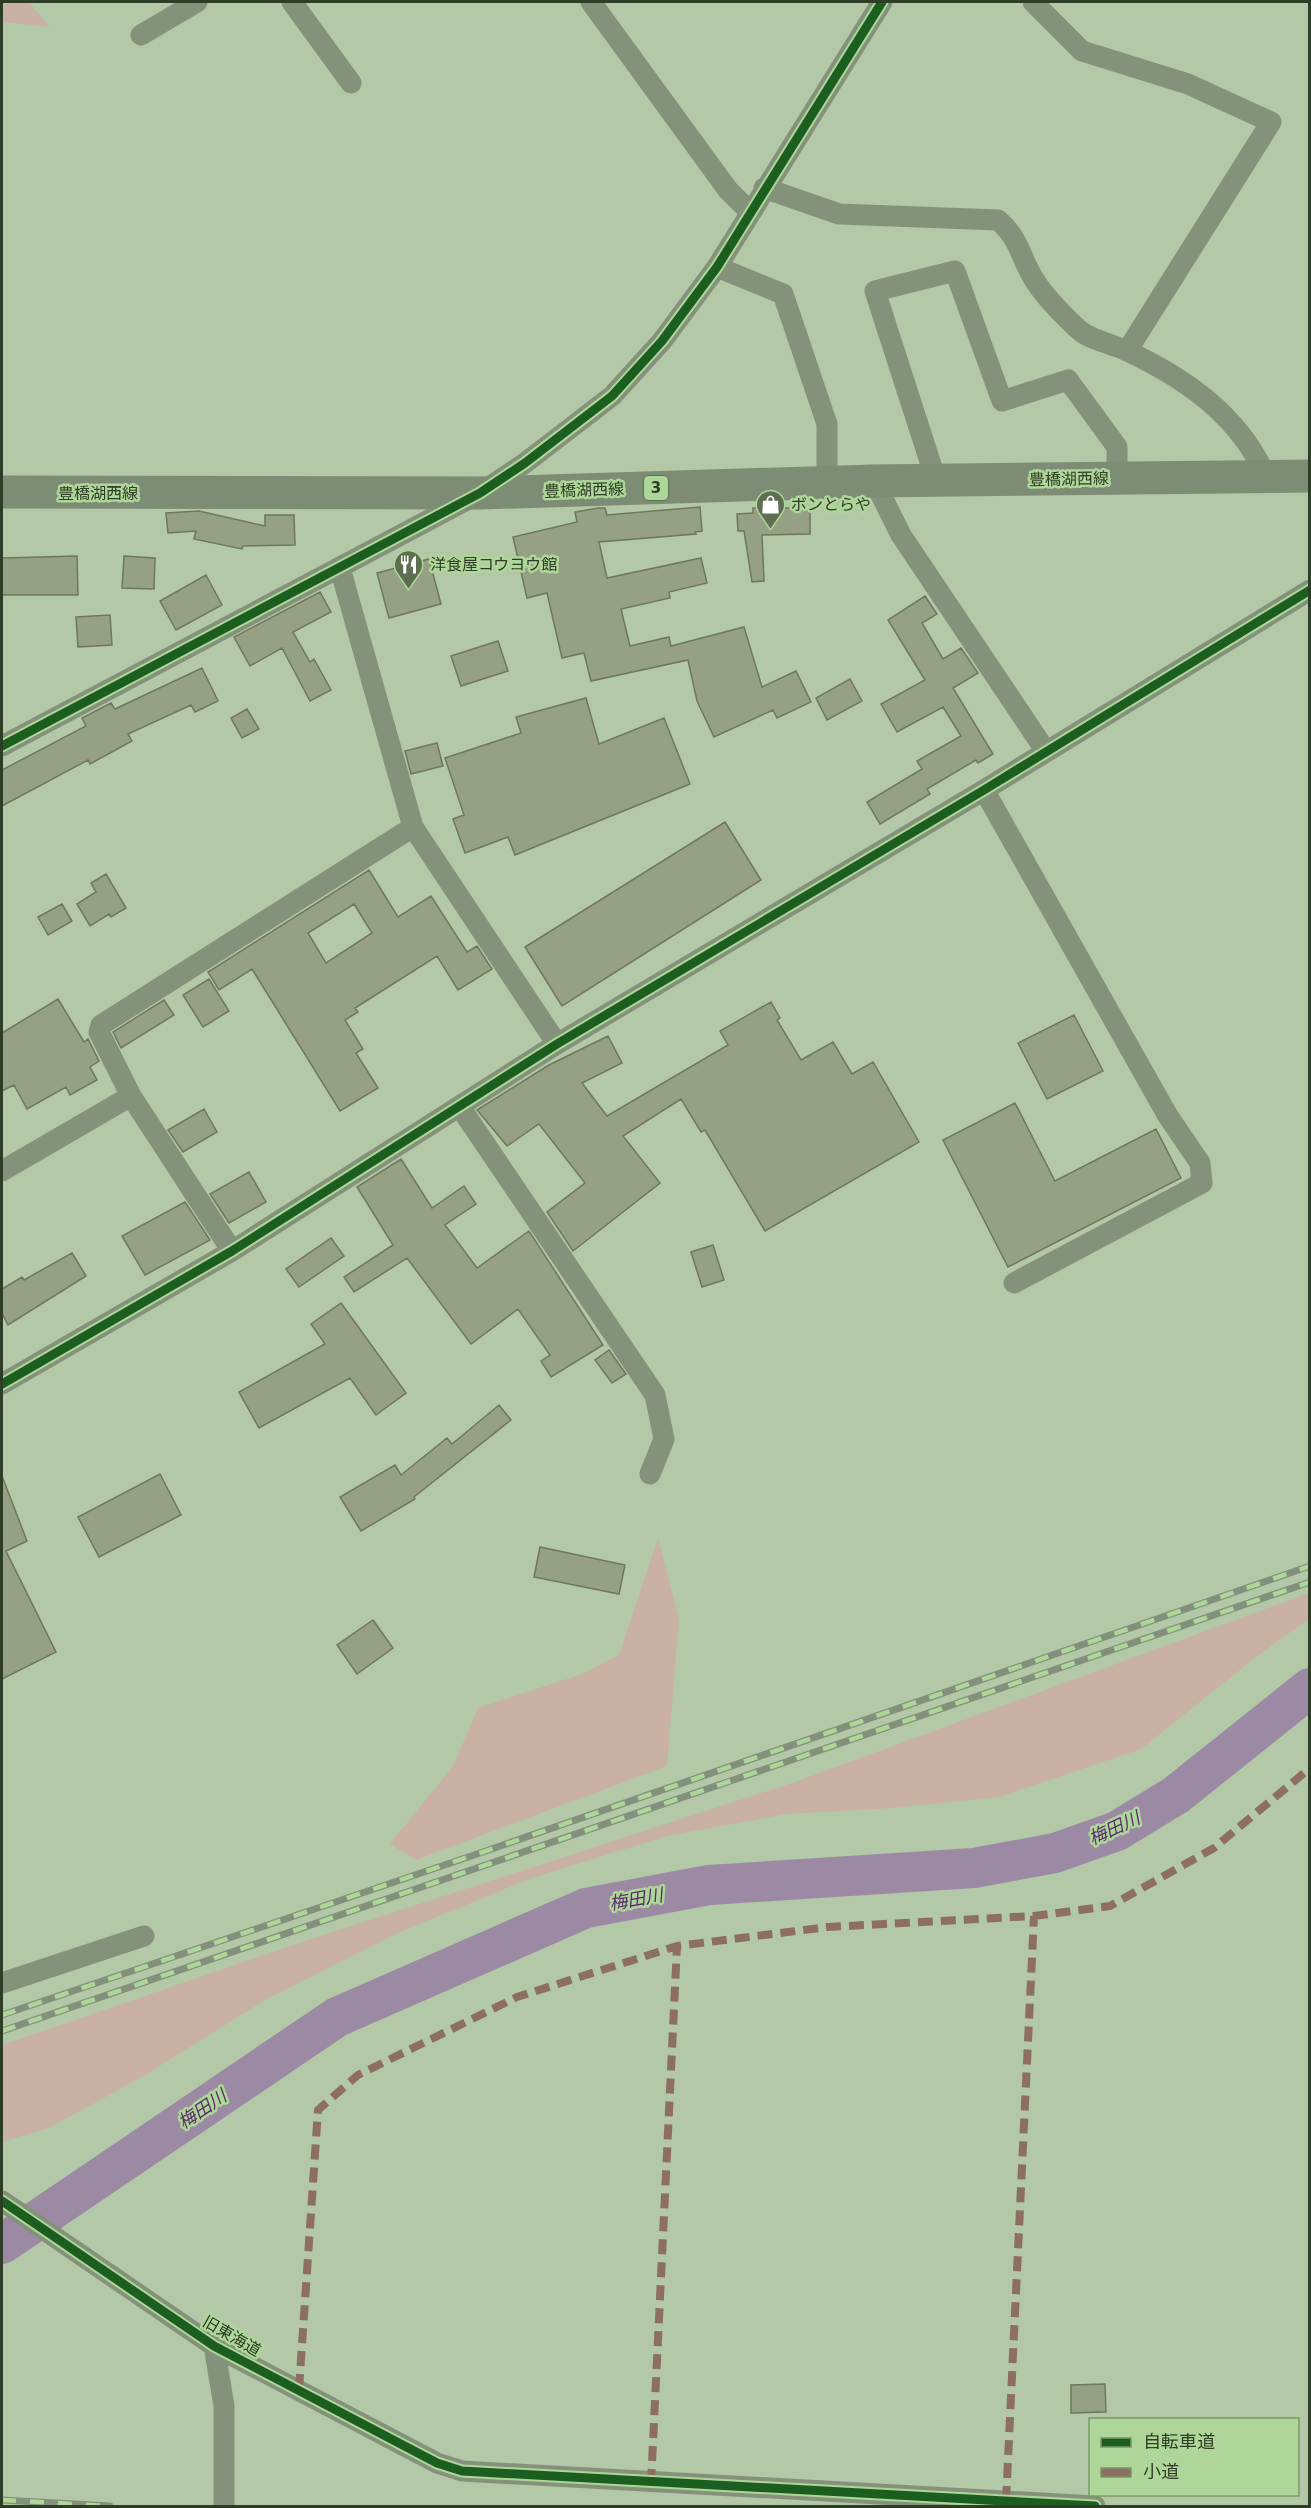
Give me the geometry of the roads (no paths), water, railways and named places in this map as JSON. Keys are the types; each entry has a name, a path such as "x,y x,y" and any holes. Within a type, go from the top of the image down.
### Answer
{"main road":[{"name":"豊橋湖西線","path":"2,492 480,493 873,481 1310,476"}],"street":[{"path":"141,35 197,2"},
{"path":"292,2 351,83"},
{"path":"591,2 728,190 749,211"},
{"path":"2,746 480,493 525,463 612,396 662,341 717,267 749,211 882,2"},
{"path":"1033,2 1082,51 1188,84 1271,122 1127,351"},
{"path":"764,188 839,214 998,220 1013,233 1035,281 1079,331 1127,351 1182,379 1221,413 1255,451 1266,477"},
{"path":"717,267 783,294 827,424 827,482"},
{"path":"936,480 874,291 955,271 1002,401 1068,380 1117,447 1118,478"},
{"path":"873,481 901,534 1045,750"},
{"path":"339,568 413,827 557,1044"},
{"path":"2,1384 232,1251 557,1044 984,790 1045,750 1310,590"},
{"path":"984,790 1168,1116 1200,1163 1202,1183 1014,1283"},
{"path":"232,1251 131,1096 99,1032 101,1025 413,827"},
{"path":"2,1171 131,1096"},
{"path":"460,1107 655,1395 664,1438 650,1474"},
{"path":"2,1983 144,1936"},
{"name":"旧東海道","path":"2,2201 71,2251 214,2346 437,2463 462,2471 1095,2506"},
{"path":"214,2346 224,2406 224,2506"}],"waterway":[{"name":"梅田川","path":"2,2244 337,2017 586,1908 709,1885 974,1868 1055,1853 1117,1831 1176,1795 1310,1688"}],"railway":[{"path":"2,2015 480,1853 1310,1566"},
{"path":"2,2031 1310,1582"},
{"path":"2,2500 110,2506"}],"place":[{"name":"ボンとらや","path":"770,530"},
{"name":"洋食屋コウヨウ館","path":"409,590"}]}
